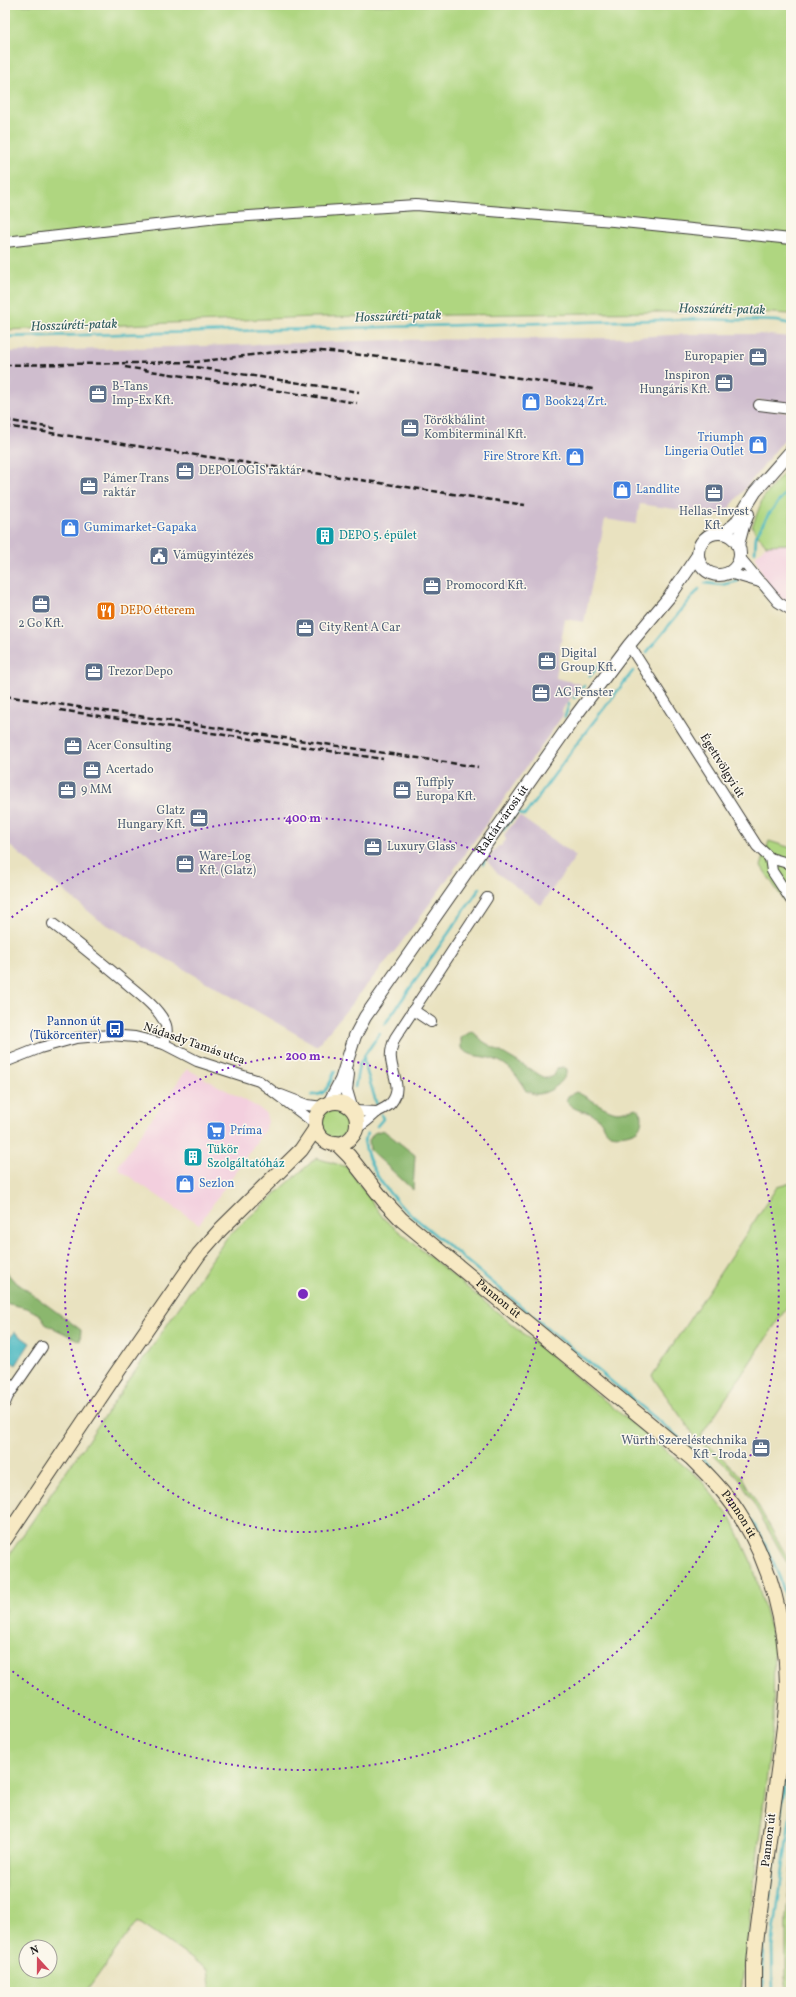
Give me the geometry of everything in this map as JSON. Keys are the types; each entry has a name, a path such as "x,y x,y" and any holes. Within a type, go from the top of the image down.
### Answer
{"main road":[{"path":"326,1105 338,1102 352,1109"},
{"name":"Raktárvárosi út","path":"259,1193 306,1145 316,1126 317,1115 326,1105"},
{"name":"Raktárvárosi út","path":"352,1109 357,1119 356,1130"},
{"path":"316,1126 321,1136 333,1143"},
{"path":"5,1539 199,1254 221,1229 259,1193 307,1154 333,1143 347,1140 356,1130"},
{"name":"Pannon út","path":"356,1130 355,1142 359,1156 374,1189"},
{"name":"Pannon út","path":"333,1143 349,1156 374,1189 402,1220 690,1458 718,1485 738,1512 757,1546 772,1587 782,1622 785,1640 787,1686 782,1744 755,1950 754,1992"}],"street":[{"path":"5,242 218,218 416,205 613,221 791,239"},
{"path":"759,405 791,409"},
{"name":"Raktárvárosi út","path":"326,1105 341,1080 355,1036 365,1017 538,768 629,645 670,596 698,555 701,543 706,537 713,534 724,533 736,523 755,492 762,486 791,451"},
{"name":"Raktárvárosi út","path":"740,558 738,545 743,526 762,486"},
{"path":"724,533 734,539 738,545"},
{"path":"698,555 700,563 708,572"},
{"path":"740,558 760,582 729,573 737,565 740,558"},
{"name":"Raktárvárosi út","path":"670,596 689,580 708,572 716,576 729,573"},
{"path":"762,583 778,602 791,610"},
{"name":"Égettvölgyi út","path":"629,645 756,846 770,858"},
{"path":"791,864 770,858 772,871 791,900"},
{"path":"356,1130 376,1112 385,1108 396,1096 397,1083 392,1068 391,1051 395,1038 487,898"},
{"path":"53,924 89,951 141,996 164,1020 167,1029 164,1044"},
{"path":"413,1010 431,1022"},
{"name":"Nádasdy Tamás utca","path":"5,1062 58,1042 85,1036 127,1036 164,1044 203,1063 259,1081 278,1094 307,1105 326,1105"},
{"name":"Raktárvárosi út","path":"350,1053 346,1090 352,1109"},
{"name":"Nádasdy Tamás utca","path":"278,1094 284,1101 316,1126"},
{"path":"352,1109 376,1112"},
{"path":"5,1403 8,1396 42,1346"}],"shaded area":[{"path":"692,334 759,334 791,337 791,404 757,400 756,408 791,413 791,431 723,516 640,504 636,524 605,519 584,622 565,619 560,647 556,678 581,684 562,710 563,715 436,895 398,947 317,1046 99,920 5,842 5,352 393,340 612,338"},
{"path":"791,544 791,605 776,595 762,574 755,557 766,545"},
{"path":"519,816 576,856 541,905 497,873 487,861 498,846 501,846 506,840 504,835"},
{"path":"187,1069 259,1108 266,1114 268,1122 264,1131 199,1224 121,1171 118,1166"}],"green space":[{"path":"5,5 791,5 791,314 736,311 313,317 5,330"},
{"path":"791,464 791,544 766,545 752,527 763,498"},
{"path":"769,841 791,848 791,911 761,866"},
{"path":"472,1031 484,1042 545,1078 554,1076 557,1068 563,1067 567,1069 566,1074 557,1086 547,1092 534,1094 526,1091 517,1076 504,1064 493,1059 473,1055 461,1048 461,1038"},
{"path":"576,1092 613,1111 619,1112 637,1108 642,1116 639,1127 637,1130 627,1134 615,1135 609,1133 594,1115 574,1108 566,1101 568,1096"},
{"path":"336,1108 347,1112 351,1123 347,1134 336,1138 325,1134 321,1123 325,1112"},
{"path":"383,1130 415,1155 413,1190 370,1150 369,1140 374,1133"},
{"path":"316,1158 347,1167 384,1219 700,1479 732,1520 753,1566 774,1643 773,1724 741,1992 211,1992 208,1970 137,1921 86,1992 5,1992 5,1561 228,1236"},
{"path":"791,1183 791,1301 700,1437 742,1477 791,1564 791,1570 740,1479 696,1438 652,1376 777,1187"},
{"path":"5,1270 13,1280 81,1330 80,1341 47,1325 40,1315 27,1308 5,1303"},
{"path":"791,1868 791,1992 786,1992 786,1919"}],"water":[{"path":"14,1332 30,1343 16,1365 5,1358 5,1346"}],"waterway":[{"name":"Hosszúréti-patak","path":"5,337 695,319 777,321 791,324"},
{"path":"755,552 756,536 768,515 791,486"},
{"path":"705,583 722,585 738,581"},
{"path":"647,652 699,589"},
{"path":"590,676 599,665"},
{"path":"503,830 517,812 525,815 581,738 633,671"},
{"path":"574,698 584,686"},
{"path":"565,717 569,704"},
{"path":"483,864 486,855"},
{"path":"385,1024 480,888"},
{"path":"378,1109 364,1062 364,1056 380,1033"},
{"path":"355,1087 359,1065 364,1057"},
{"path":"312,1095 317,1095 325,1091 335,1071"},
{"path":"377,1126 383,1119 381,1114"},
{"path":"368,1133 364,1140 373,1168 383,1185 403,1208 695,1451 711,1467 726,1484 752,1520 772,1559 787,1601"},
{"path":"762,1992 764,1942 791,1734"},
{"path":"773,1992 772,1947 791,1811"}],"railway":[{"path":"5,365 195,362 284,351 321,351 372,356 593,389"},
{"path":"188,366 359,392"},
{"path":"125,367 357,403"},
{"path":"5,420 58,429"},
{"path":"5,426 525,505"},
{"path":"5,696 478,767"},
{"path":"60,710 383,759"}],"place":[{"name":"Europapier","path":"758,357"},
{"name":"Inspiron Hungáris Kft.","path":"724,383"},
{"name":"B-Tans Imp-Ex Kft.","path":"98,394"},
{"name":"Book24 Zrt.","path":"531,402"},
{"name":"Törökbálint Kombiterminál Kft.","path":"410,428"},
{"name":"Triumph Lingeria Outlet","path":"758,445"},
{"name":"Fire Strore Kft.","path":"575,457"},
{"name":"DEPOLOGIS raktár","path":"185,471"},
{"name":"Pámer Trans raktár","path":"89,486"},
{"name":"Landlite","path":"622,490"},
{"name":"Hellas-Invest Kft.","path":"714,493"},
{"name":"Gumimarket-Gapaka","path":"70,528"},
{"name":"DEPO 5. épület","path":"325,536"},
{"name":"Vámügyintézés","path":"159,556"},
{"name":"Promocord Kft.","path":"432,586"},
{"name":"2 Go Kft.","path":"41,604"},
{"name":"DEPO étterem","path":"106,611"},
{"name":"City Rent A Car","path":"305,628"},
{"name":"Digital Group Kft.","path":"547,661"},
{"name":"Trezor Depo","path":"94,672"},
{"name":"AG Fenster","path":"541,693"},
{"name":"Acer Consulting","path":"73,746"},
{"name":"Acertado","path":"92,770"},
{"name":"9 MM","path":"67,790"},
{"name":"Tuffply Europa Kft.","path":"402,790"},
{"name":"Glatz Hungary Kft.","path":"199,818"},
{"name":"Luxury Glass","path":"373,847"},
{"name":"Ware-Log Kft. (Glatz)","path":"185,864"},
{"name":"Pannon út (Tükörcenter)","path":"115,1029"},
{"name":"Príma","path":"216,1131"},
{"name":"Tükör Szolgáltatóház","path":"193,1157"},
{"name":"Sezlon","path":"185,1184"},
{"name":"Würth Szereléstechnika Kft - Iroda","path":"761,1448"}]}
